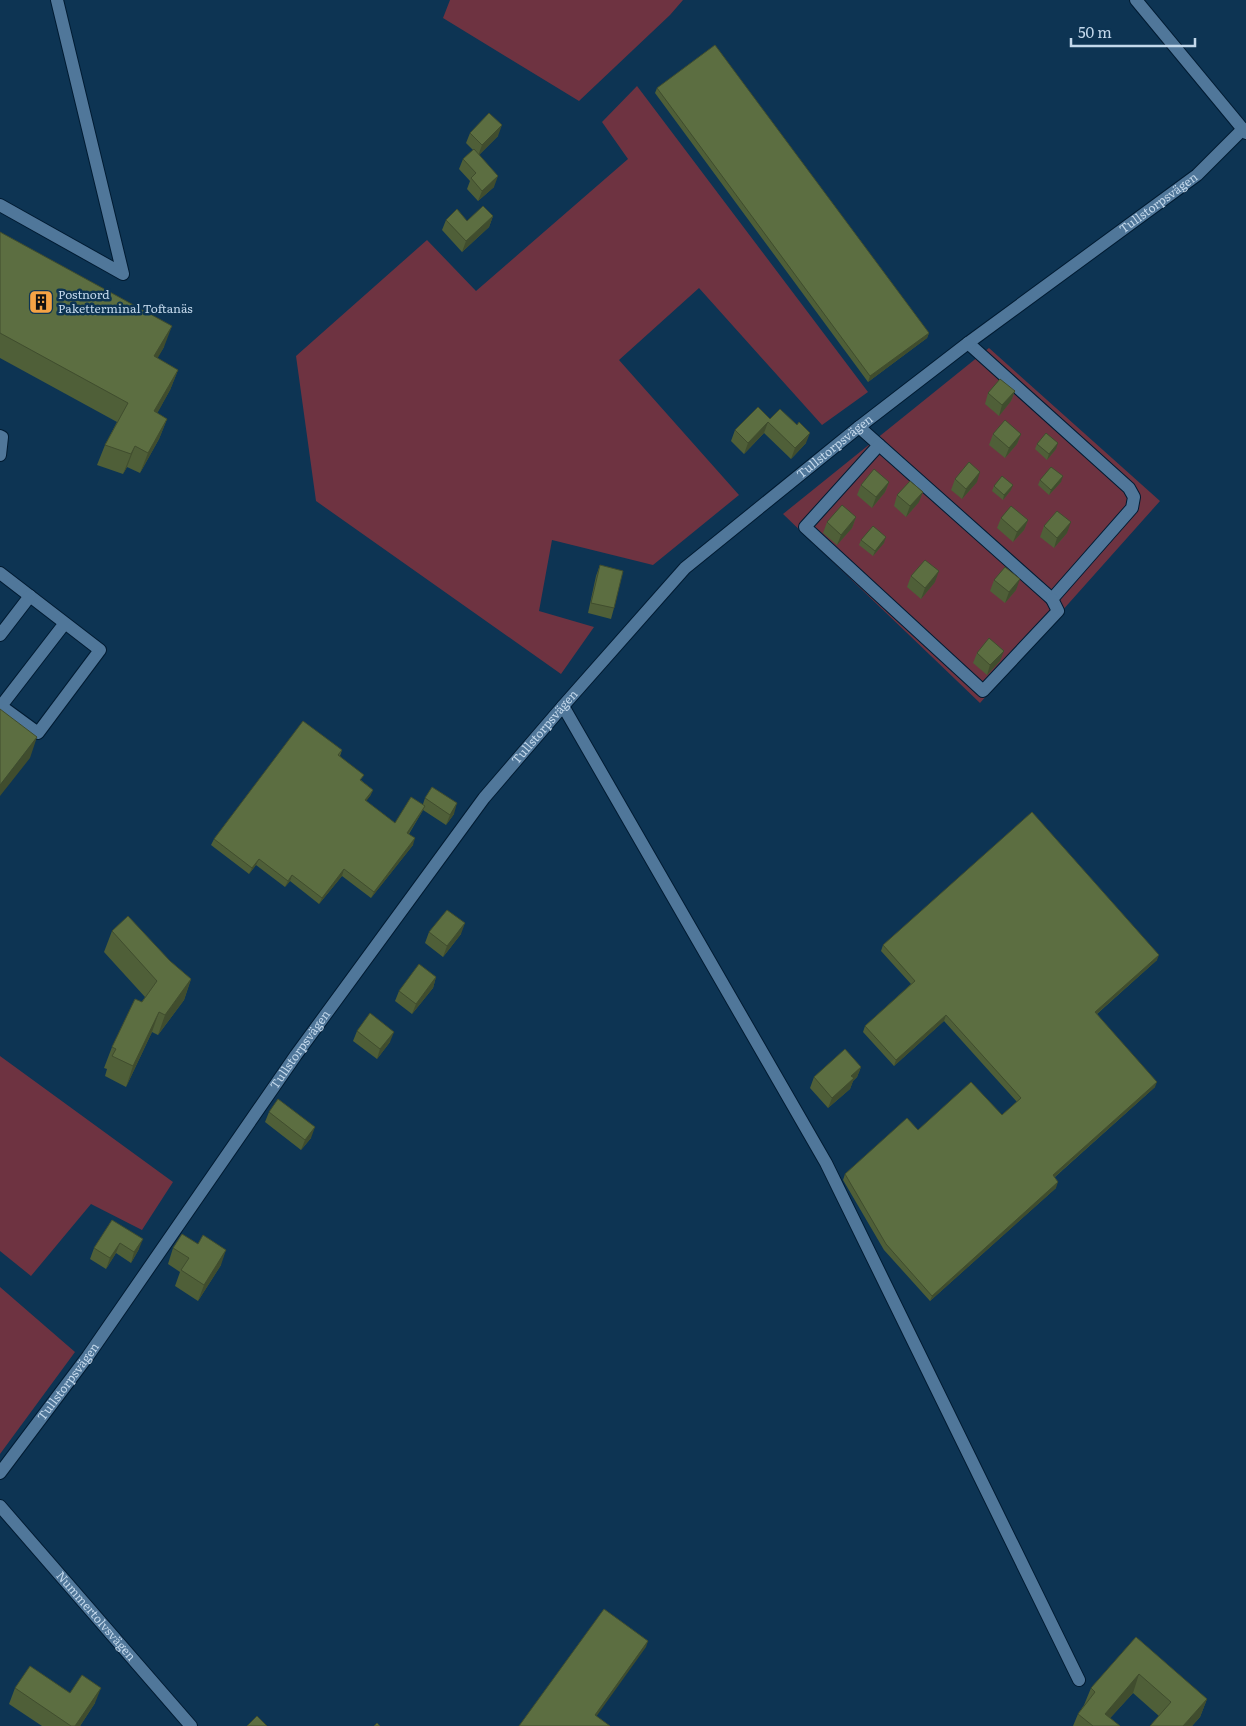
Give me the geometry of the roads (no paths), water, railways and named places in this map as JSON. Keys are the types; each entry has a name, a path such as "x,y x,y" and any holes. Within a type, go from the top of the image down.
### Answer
{"street":[{"path":"0,205 122,274 57,0"},
{"path":"1136,0 1244,131"},
{"name":"Tullstorpsvägen","path":"0,1473 88,1356 296,1055 472,814 563,706 685,568 859,427 968,343 1197,175 1244,131"},
{"path":"968,343 1129,488 1134,497 1132,508 1052,599"},
{"path":"859,427 1052,599 1058,611 983,691 804,527 879,445"},
{"path":"0,436 2,437 0,455"},
{"path":"0,573 30,596 65,623 100,650 38,733 2,706 65,623"},
{"path":"0,636 30,596"},
{"path":"563,706 826,1163 1079,1680"},
{"name":"Nummertolvsvägen","path":"0,1506 191,1726"}],"place":[{"name":"Postnord Paketterminal Toftanäs","path":"41,302"}]}
